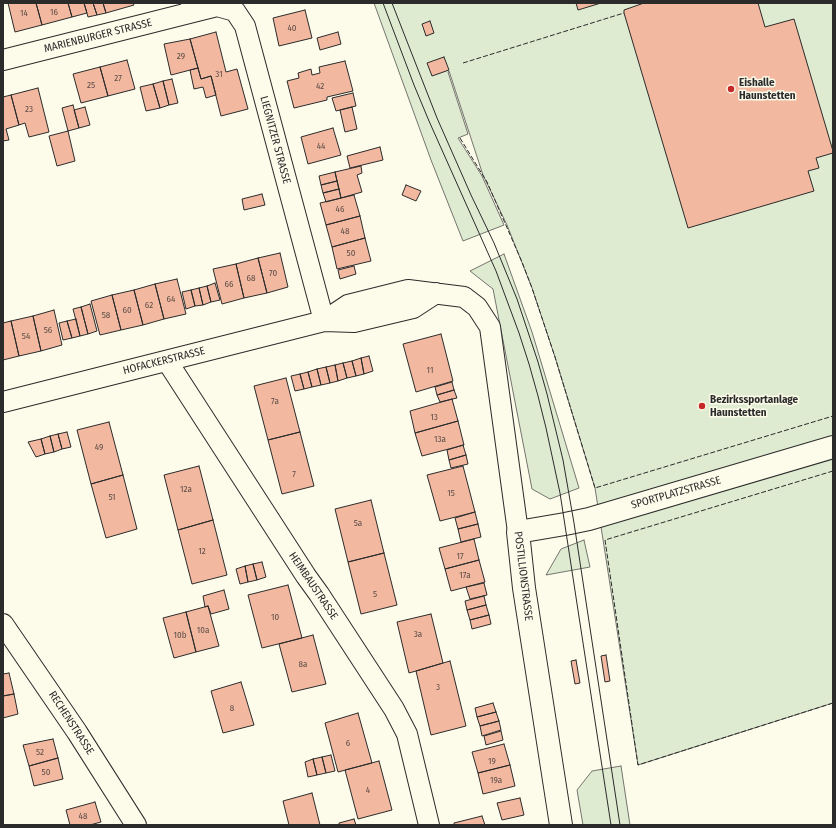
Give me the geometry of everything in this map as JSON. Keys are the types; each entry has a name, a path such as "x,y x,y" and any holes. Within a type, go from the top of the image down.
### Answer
{"street":[{"name":"LIEGNITZER STRASSE","path":"192,7 216,6 235,11 245,26 324,321"},
{"name":"MARIENBURGER STRASSE","path":"3,60 192,7"},
{"name":"HOFACKERSTRASSE","path":"3,402 324,321 354,322 413,308 436,293 464,297 477,307 490,327"},
{"name":"POSTILLIONSTRASSE","path":"490,327 518,532 524,588 561,825"},
{"name":"HEIMBAUSTRASSE","path":"167,361 394,709 407,734 429,825"},
{"name":"SPORTPLATZSTRASSE","path":"518,532 589,519 833,447"},
{"name":"RECHENSTRASSE","path":"3,624 77,732 136,825"}],"green space":[{"name":"Bezirkssportanlage Haunstetten","path":"374,3 833,3 833,703 638,765 595,488 555,357 532,288 507,225 483,175 449,71 448,72 468,134 458,138 482,176 504,225 463,241 431,160"},
{"path":"504,254 532,332 579,488 550,499 532,489 493,289 470,271"},
{"path":"584,540 590,567 546,575 561,549"},
{"path":"621,766 630,825 583,825 577,790 592,771"}],"building":[{"path":"8,3 36,3 42,25 15,32"},
{"path":"36,3 68,3 72,17 42,25"},
{"path":"68,3 84,3 87,13 72,17"},
{"path":"84,3 93,3 97,15 88,17"},
{"path":"93,3 103,3 106,13 97,15"},
{"path":"103,3 133,3 134,5 106,13"},
{"path":"576,3 601,3 578,10"},
{"name":"Eishalle Haunstetten","path":"644,3 758,3 765,27 794,19 833,151 833,153 816,158 819,168 808,171 814,191 688,228 624,13 624,10"},
{"path":"305,10 312,38 279,46 273,18"},
{"path":"430,21 434,33 426,36 422,24"},
{"path":"216,32 226,72 237,69 248,109 221,116 211,76 201,79 190,39"},
{"path":"338,32 341,44 320,50 317,38"},
{"path":"190,39 198,68 171,75 164,44"},
{"path":"444,57 449,70 432,76 427,63"},
{"path":"127,60 135,89 108,96 100,67"},
{"path":"345,61 353,91 327,97 327,100 294,108 287,81 299,78 298,73 311,69 312,75 320,73 319,67"},
{"path":"100,67 108,96 81,103 73,74"},
{"path":"198,68 201,79 211,76 216,95 206,98 203,87 194,89 190,70"},
{"path":"172,79 178,103 169,105 163,81"},
{"path":"163,81 169,105 160,108 153,84"},
{"path":"153,84 160,108 146,111 140,87"},
{"path":"38,88 49,132 29,137 25,123 19,125 11,95"},
{"path":"353,93 356,106 336,111 332,98"},
{"path":"11,95 19,125 6,129 9,140 3,141 3,97"},
{"path":"73,105 79,128 68,131 62,108"},
{"path":"85,107 90,125 79,128 74,110"},
{"path":"352,107 357,129 345,132 340,110"},
{"path":"333,128 341,155 308,164 301,137"},
{"path":"68,131 75,161 57,166 49,136"},
{"path":"380,147 383,160 350,168 347,156"},
{"path":"361,166 362,173 357,175 362,192 341,198 335,172"},
{"path":"335,172 337,181 321,185 319,176"},
{"path":"337,181 339,189 323,193 321,185"},
{"path":"406,185 421,191 416,201 402,195"},
{"path":"339,189 341,198 326,202 323,193"},
{"path":"262,194 265,205 244,210 242,199"},
{"path":"354,195 360,216 326,225 320,203"},
{"path":"360,216 365,238 332,247 326,225"},
{"path":"365,238 371,261 337,269 332,247"},
{"path":"280,253 288,287 267,293 258,258"},
{"path":"258,258 267,293 244,298 236,264"},
{"path":"236,264 244,298 222,304 213,269"},
{"path":"354,266 356,274 340,279 338,270"},
{"path":"177,279 186,314 164,319 155,284"},
{"path":"215,283 220,300 211,302 207,286"},
{"path":"155,284 164,319 143,325 134,290"},
{"path":"207,286 211,302 203,305 199,288"},
{"path":"199,288 203,305 195,306 191,290"},
{"path":"134,290 143,325 121,330 112,295"},
{"path":"191,290 195,306 186,309 182,292"},
{"path":"112,295 121,330 100,335 91,301"},
{"path":"90,304 97,331 88,334 81,307"},
{"path":"81,307 88,334 80,336 73,309"},
{"path":"54,310 62,345 41,351 33,316"},
{"path":"33,316 41,351 19,356 11,321"},
{"path":"76,319 80,336 72,338 67,321"},
{"path":"11,321 19,356 3,360 3,323"},
{"path":"67,321 72,338 63,340 59,323"},
{"path":"441,334 453,381 416,392 403,344"},
{"path":"369,356 373,371 364,374 361,358"},
{"path":"361,358 364,374 356,376 352,361"},
{"path":"352,361 356,376 347,378 343,363"},
{"path":"343,363 347,378 338,381 335,365"},
{"path":"335,365 338,381 330,383 326,367"},
{"path":"326,367 330,383 321,385 317,369"},
{"path":"317,369 321,385 312,387 308,372"},
{"path":"308,372 312,387 304,389 300,374"},
{"path":"300,374 304,389 295,391 291,376"},
{"path":"286,378 300,432 268,440 254,386"},
{"path":"452,382 454,390 437,395 435,387"},
{"path":"454,390 457,398 440,402 437,395"},
{"path":"452,399 458,421 415,433 410,411"},
{"path":"458,421 464,445 422,456 415,433"},
{"path":"109,422 123,475 91,484 77,430"},
{"path":"67,432 71,447 62,449 58,434"},
{"path":"300,432 314,486 282,494 268,440"},
{"path":"58,434 62,449 54,452 50,436"},
{"path":"50,436 54,452 45,454 41,439"},
{"path":"41,439 45,454 36,457 28,442"},
{"path":"463,445 466,455 449,460 447,450"},
{"path":"466,455 468,464 451,468 449,460"},
{"path":"199,466 213,520 178,530 164,475"},
{"path":"463,466 475,512 440,521 427,475"},
{"path":"123,475 137,529 106,538 91,484"},
{"path":"371,500 384,553 348,562 335,509"},
{"path":"475,512 478,524 458,529 455,518"},
{"path":"213,520 227,575 192,584 178,530"},
{"path":"478,524 481,537 461,542 458,529"},
{"path":"474,539 479,560 445,569 439,548"},
{"path":"384,553 397,605 361,614 348,562"},
{"path":"479,560 485,582 451,591 445,569"},
{"path":"262,562 266,577 257,580 253,564"},
{"path":"253,564 257,580 248,582 245,566"},
{"path":"245,566 248,582 240,584 236,569"},
{"path":"484,583 487,595 470,599 466,587"},
{"path":"288,585 302,638 262,648 248,595"},
{"path":"224,590 229,609 211,614 208,606 205,607 203,596"},
{"path":"484,596 486,605 467,610 465,601"},
{"path":"486,605 489,615 470,620 467,610"},
{"path":"208,606 219,646 196,652 186,612"},
{"path":"186,612 196,652 174,658 163,618"},
{"path":"431,614 443,663 409,673 397,622"},
{"path":"489,615 491,624 472,629 470,620"},
{"path":"313,635 326,684 292,692 279,644"},
{"path":"606,655 610,681 605,682 601,656"},
{"path":"576,660 580,683 575,684 571,661"},
{"path":"450,661 466,726 431,735 416,671"},
{"path":"9,673 14,694 3,696 3,674"},
{"path":"241,682 254,725 223,733 211,691"},
{"path":"14,694 18,714 3,718 3,696"},
{"path":"493,703 496,712 477,717 475,708"},
{"path":"496,712 499,721 480,726 477,717"},
{"path":"358,713 372,763 338,772 325,723"},
{"path":"499,721 501,730 482,736 480,726"},
{"path":"501,731 503,740 486,745 484,736"},
{"path":"53,739 58,758 29,766 23,745"},
{"path":"504,744 510,765 478,773 472,752"},
{"path":"331,755 335,771 326,773 322,757"},
{"path":"322,757 326,773 317,775 313,759"},
{"path":"58,758 63,779 34,786 29,766"},
{"path":"313,759 317,775 308,777 305,762"},
{"path":"379,761 392,810 358,819 345,770"},
{"path":"510,765 515,786 483,794 478,773"},
{"path":"312,793 320,825 289,825 283,801"},
{"path":"520,798 524,815 502,820 497,803"},
{"path":"95,802 101,822 90,825 70,825 66,810"},
{"path":"482,816 485,825 454,825 454,823"},
{"path":"354,819 356,825 339,825 339,823"}],"tram line":[{"path":"383,3 429,121 496,271 519,333 538,396 560,493 611,825"},
{"path":"392,3 437,118 494,243 517,299 547,394 563,460 574,523 620,825"}],"fence":[{"path":"463,63 624,13"},
{"path":"460,138 487,182 522,262 555,357 595,488 833,416"},
{"path":"833,471 605,540 638,765 833,703"}],"place":[{"name":"Eishalle Haunstetten","path":"731,89"},
{"name":"Bezirkssportanlage Haunstetten","path":"702,406"}]}
